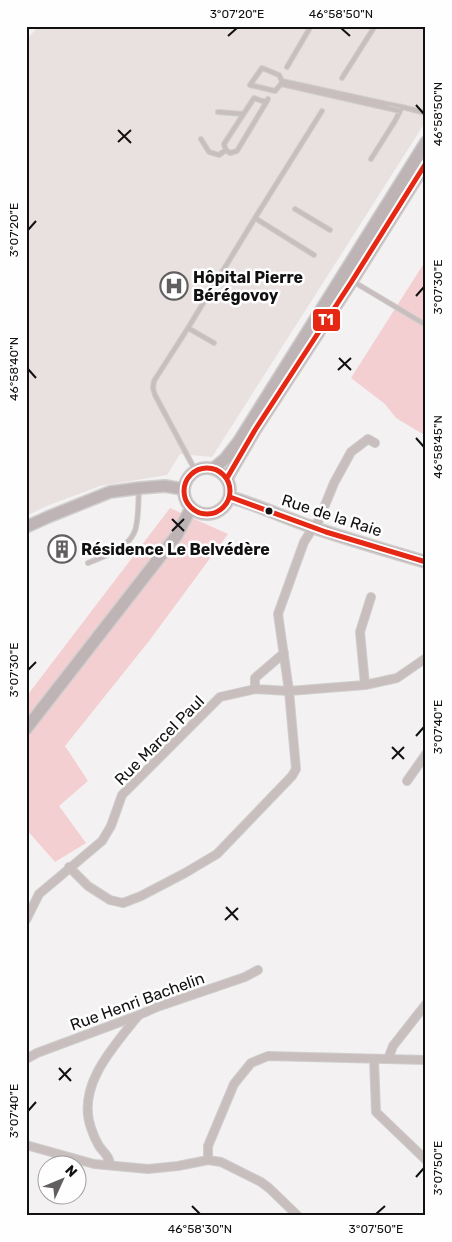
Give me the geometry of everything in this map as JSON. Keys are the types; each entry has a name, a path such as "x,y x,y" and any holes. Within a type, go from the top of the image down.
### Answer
{"street":[{"path":"214,468 225,459 239,441 426,142"},
{"path":"227,478 255,430 426,163"},
{"path":"70,868 88,886 110,900 123,903 141,896 217,854 292,776 296,769 289,691 278,614 304,542 319,520 334,483 351,452 368,439 375,443"},
{"path":"204,467 214,468 222,472 227,478 230,498 219,511 211,514 202,514 190,508 185,499 183,489 187,478 195,470 204,467"},
{"path":"26,527 110,492 165,486 183,489"},
{"name":"Rue de la Raie","path":"230,498 246,502 313,528 426,562"},
{"path":"177,535 190,508"},
{"path":"26,729 177,535 202,514"},
{"path":"365,685 360,632 371,597"},
{"path":"256,689 255,678 284,653"},
{"name":"Rue Marcel Paul","path":"26,920 39,894 102,841 122,795 220,697 256,689 289,691 365,685 397,678 426,658"},
{"path":"406,781 426,754"},
{"name":"Rue Henri Bachelin","path":"26,1059 37,1052 158,1007 245,978 258,970"},
{"path":"388,1059 393,1046 426,1004"},
{"path":"110,1165 110,1159 97,1143 88,1118 89,1096 101,1065 139,1015"},
{"path":"208,1160 208,1146 234,1084 251,1063 268,1056 426,1060"},
{"path":"374,1059 376,1112 426,1160"},
{"path":"26,1145 94,1164 148,1169 208,1160 222,1162 261,1182 298,1216"}],"lane":[{"path":"287,67 312,26"},
{"path":"342,78 375,26"},
{"path":"262,68 279,74 282,83 275,91 250,85 262,68"},
{"path":"282,83 426,113"},
{"path":"254,98 262,101 267,100 237,151 230,153 226,150 224,144 243,114 254,98"},
{"path":"371,159 401,109"},
{"path":"195,470 155,395 154,381 322,111"},
{"path":"218,112 243,114"},
{"path":"408,170 407,165 426,138"},
{"path":"201,139 209,152 219,155 226,150"},
{"path":"295,209 330,230"},
{"path":"254,218 314,255"},
{"path":"352,281 426,325"},
{"path":"188,328 214,343"},
{"path":"88,563 126,544 134,534 140,488"}],"shaded area":[{"name":"Hôpital Pierre Bérégovoy","path":"39,26 426,26 426,121 212,457 180,454 167,475 100,486 49,505 26,516 26,40"},
{"path":"426,260 426,436 396,418 385,404 351,378"},
{"path":"170,508 228,534 149,641 65,746 88,781 59,806 86,843 55,862 26,829 26,697"}],"transit line":[{"name":"T1","path":"227,478 255,430 426,163"},
{"name":"T1","path":"202,468 212,468 224,474 229,482 230,491 229,500 224,508 216,513 202,514 194,511 187,504 184,496 184,486 187,478 194,471 202,468"},
{"name":"T1","path":"230,497 326,532 426,562"}],"place":[{"name":"Hôpital Pierre Bérégovoy","path":"174,286"},
{"name":"Résidence Le Belvédère","path":"62,549"}]}
